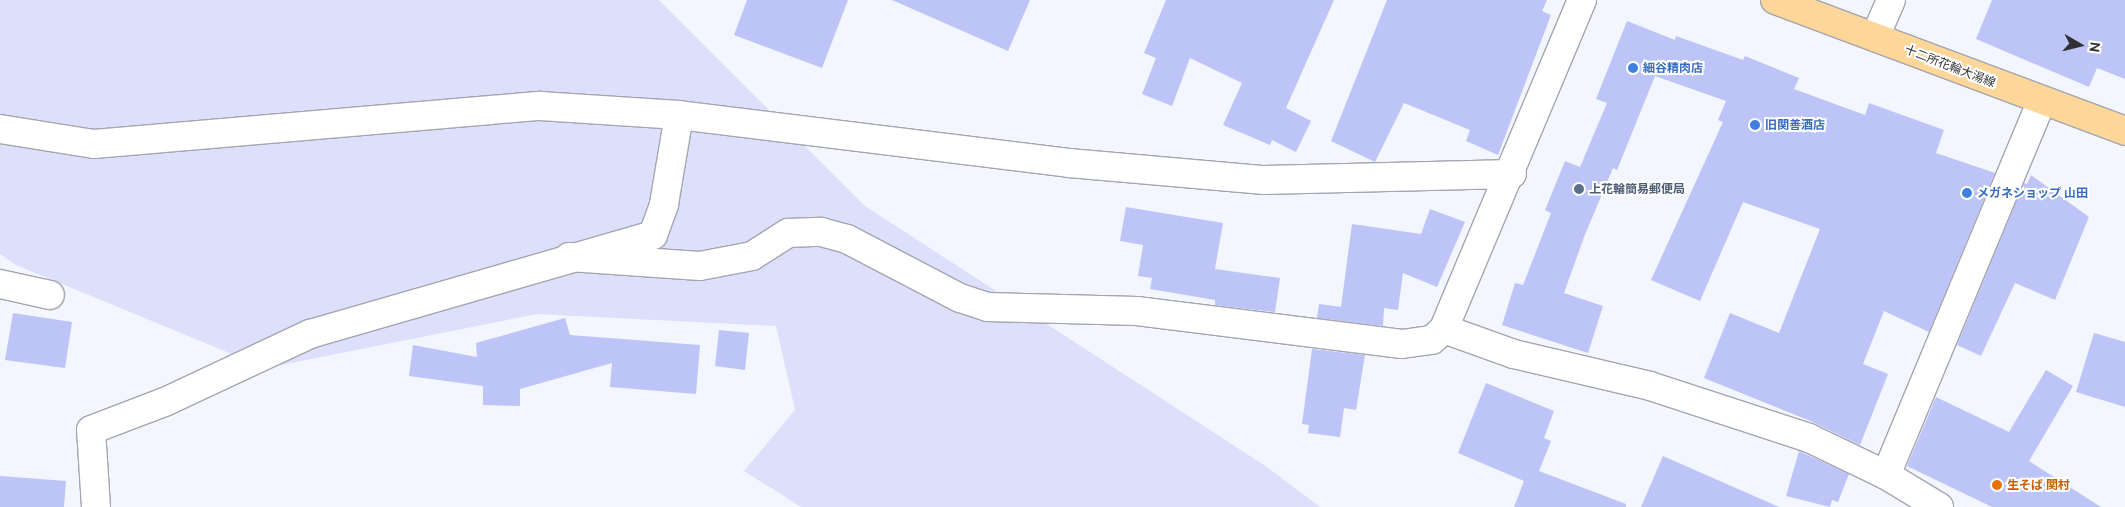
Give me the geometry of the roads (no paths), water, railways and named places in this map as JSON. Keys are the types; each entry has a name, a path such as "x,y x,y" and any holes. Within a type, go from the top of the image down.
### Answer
{"main road":[{"name":"十二所花輪大湯線","path":"1775,0 2125,132"}],"street":[{"path":"569,257 700,266 752,256 788,233 821,232 847,239 960,298 988,307 1137,311 1402,344 1432,340 1444,329 1512,174 1582,0"},
{"path":"1874,37 1891,0"},
{"path":"1886,475 2042,100"},
{"path":"0,130 94,144 540,106 679,115 1068,164 1264,180 1512,174"},
{"path":"96,507 91,430 167,402 310,334 569,257 653,236 664,204 679,115"},
{"path":"0,284 50,295"},
{"path":"1444,329 1514,354 1650,386 1809,438 1886,475 1939,507"}],"place":[{"name":"細谷精肉店","path":"1633,68"},
{"name":"旧関善酒店","path":"1755,125"},
{"name":"上花輪簡易郵便局","path":"1579,189"},
{"name":"メガネショップ 山田","path":"1967,193"},
{"name":"生そば 関村","path":"1997,485"}]}
